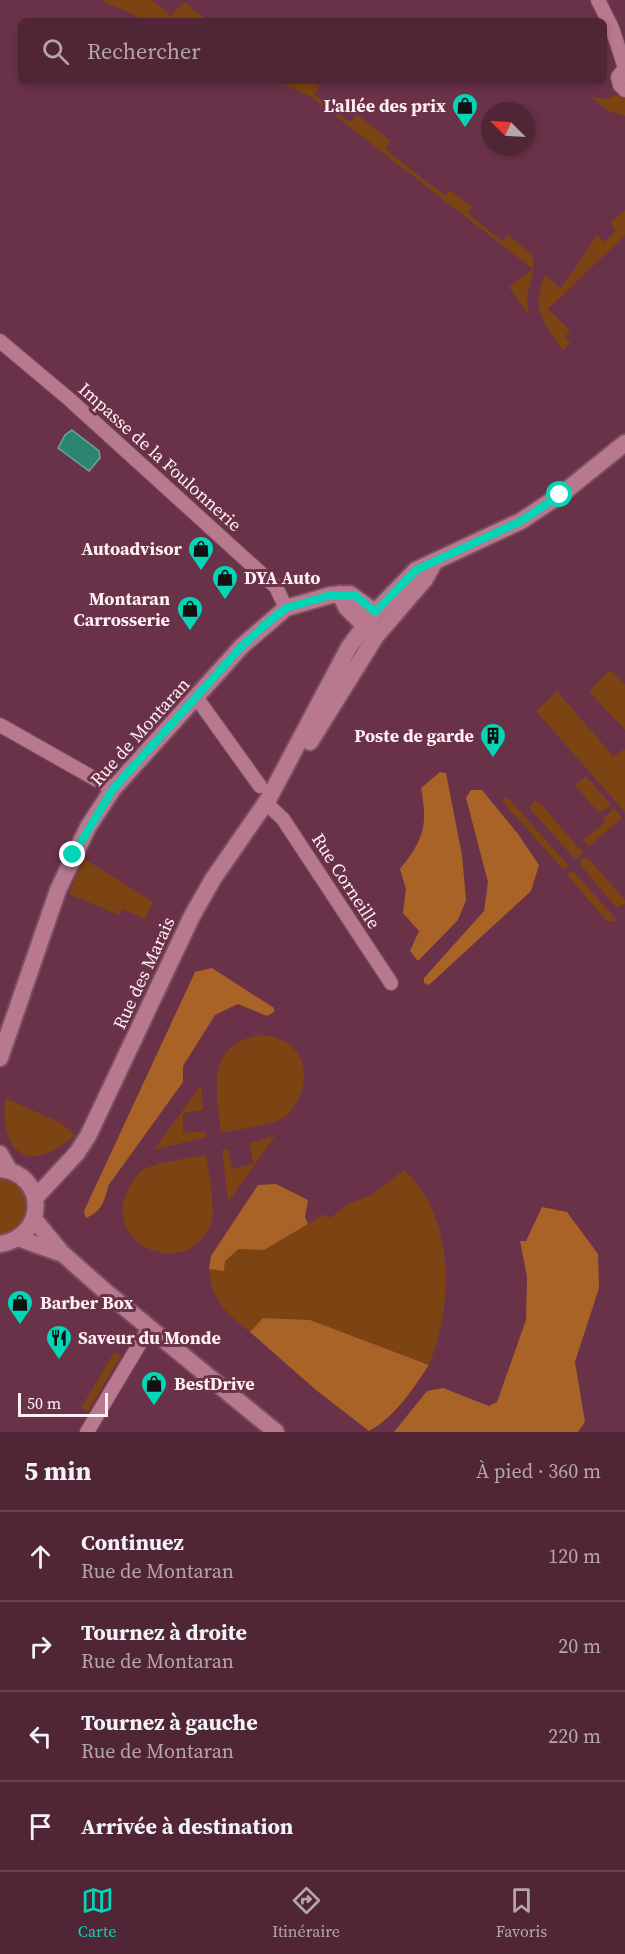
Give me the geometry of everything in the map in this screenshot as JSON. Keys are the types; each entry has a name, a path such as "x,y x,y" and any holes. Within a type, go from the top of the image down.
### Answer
{"street":[{"path":"598,0 612,28 625,68 618,77 620,85 625,90"},
{"name":"Impasse de la Foulonnerie","path":"0,341 69,399 276,587 286,608"},
{"path":"340,594 346,607 365,626 375,612 416,570 521,521 563,493 625,443"},
{"name":"Rue des Marais","path":"265,795 298,760 361,659 387,622 425,579 435,561"},
{"path":"340,594 356,596 375,612"},
{"name":"Rue de Montaran","path":"0,1058 62,881 87,827 113,789 242,646 286,608 340,594"},
{"name":"Rue des Marais","path":"35,1198 77,1153 99,1116 200,900 265,795 349,647 365,626"},
{"name":"Rue Corneille","path":"196,697 283,819 391,983"},
{"path":"0,725 113,789"},
{"path":"0,1154 10,1172 35,1198 34,1219 18,1238 0,1244"},
{"path":"10,1172 61,1168"},
{"path":"34,1219 62,1253 275,1432"},
{"path":"18,1238 62,1253"},
{"path":"87,1432 149,1328"}],"shaded area":[{"path":"101,0 152,0 171,16 184,2 205,18 140,18"},
{"path":"283,84 316,84 320,86 314,94 350,122 357,115 391,141 385,149 445,196 450,190 472,207 467,213 502,241 508,235 532,255 533,269 311,97"},
{"path":"617,95 625,98 625,116 608,111 591,97 606,99"},
{"path":"625,210 625,235 548,309 570,331 565,336 570,343 563,350 541,315 539,297 545,275 560,288 597,235 604,242 616,231 610,223"},
{"path":"533,269 527,298 530,317 509,287"},
{"path":"72,430 99,451 100,458 89,471 58,448 65,435"},
{"path":"610,670 625,685 625,730 589,691"},
{"path":"557,691 613,756 625,749 625,812 536,711"},
{"path":"440,772 446,773 462,855 466,900 458,920 418,961 410,951 419,931 403,913 406,889 400,869 414,849 422,832 424,812 421,788"},
{"path":"586,776 611,805 599,813 575,785"},
{"path":"471,790 482,790 518,834 539,865 531,891 429,985 424,983 424,978 484,911 488,882 466,798"},
{"path":"507,797 568,867 563,869 502,801"},
{"path":"534,801 540,803 583,853 576,860 531,810 530,806"},
{"path":"614,808 622,818 589,846 583,840 605,822 603,819"},
{"path":"586,856 625,900 625,904 616,907 579,863"},
{"path":"83,858 153,902 145,919 122,909 119,915 69,894"},
{"path":"572,870 616,921 608,922 567,875"},
{"path":"212,968 274,1008 274,1012 267,1016 238,1004 215,1015 183,1066 183,1082 108,1186 102,1205 86,1218 84,1211 195,972"},
{"path":"259,1035 283,1041 297,1053 304,1072 302,1092 292,1110 284,1117 263,1125 221,1133 217,1086 222,1060 229,1049 241,1041"},
{"path":"201,1085 203,1110 183,1113 183,1133 205,1131 206,1137 154,1150"},
{"path":"5,1098 61,1123 75,1135 59,1147 44,1154 32,1156 21,1153 13,1146 8,1134"},
{"path":"275,1136 228,1202 222,1150 228,1149 232,1169 253,1164 250,1143"},
{"path":"206,1155 213,1213 202,1239 187,1250 170,1253 153,1250 138,1242 127,1229 122,1212 127,1192 135,1177 143,1170 156,1165"},
{"path":"404,1170 421,1190 433,1212 441,1237 445,1263 443,1316 429,1365 310,1320 264,1318 250,1332 234,1319 217,1298 210,1280 209,1269 224,1271 225,1261 240,1249 264,1250 325,1214 330,1218 350,1203 372,1195"},
{"path":"0,1177 20,1187 26,1206 19,1225 0,1235"},
{"path":"276,1184 308,1200 305,1217 308,1224 264,1250 239,1249 225,1261 224,1271 209,1269 211,1256 258,1185"},
{"path":"542,1207 567,1212 598,1254 599,1288 575,1362 585,1422 578,1432 394,1432 427,1391 443,1388 489,1406 497,1402 526,1320 527,1277 520,1241 526,1241"},
{"path":"263,1318 310,1320 429,1365 395,1410 369,1431 316,1390 250,1332"},
{"path":"115,1351 121,1356 88,1411 81,1408"}],"place":[{"name":"L'allée des prix","path":"465,129"},
{"name":"Autoadvisor","path":"201,572"},
{"name":"DYA Auto","path":"225,601"},
{"name":"Montaran Carrosserie","path":"190,632"},
{"name":"Poste de garde","path":"493,759"},
{"name":"Barber Box","path":"20,1326"},
{"name":"Saveur du Monde","path":"59,1361"},
{"name":"BestDrive","path":"154,1407"}],"route":[{"path":"73,855 87,827 113,789 242,646 286,608 331,595 350,594 356,596 375,612 416,570 521,521 560,495"}]}
